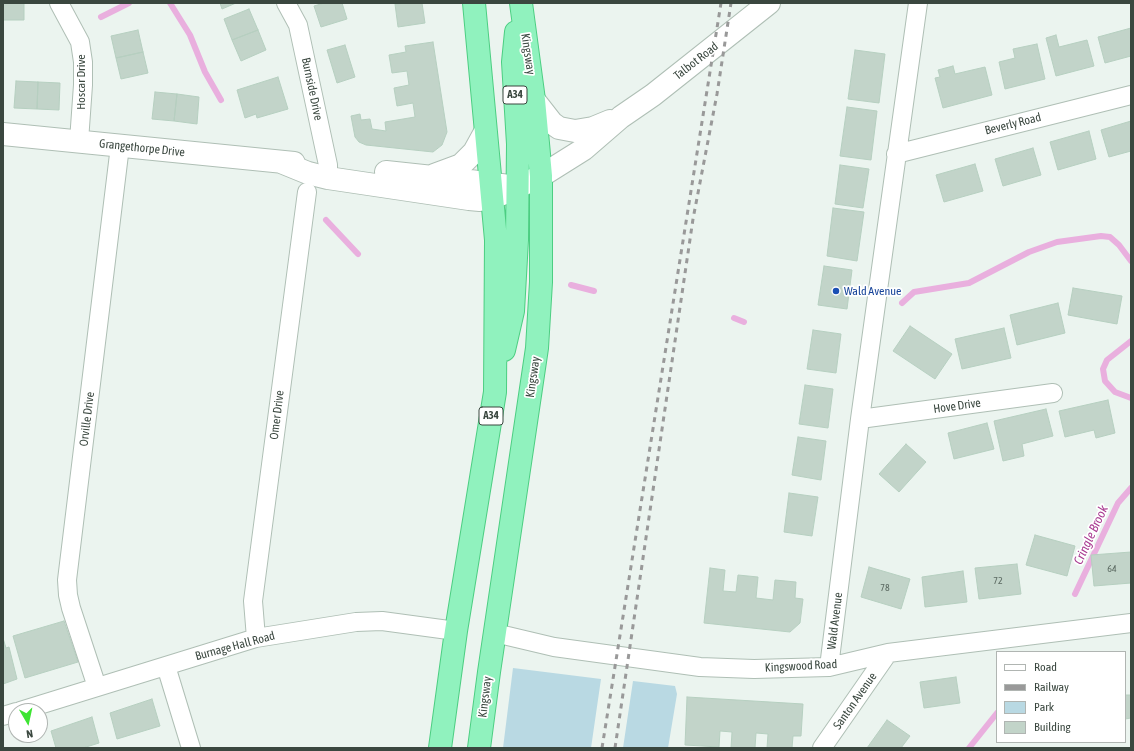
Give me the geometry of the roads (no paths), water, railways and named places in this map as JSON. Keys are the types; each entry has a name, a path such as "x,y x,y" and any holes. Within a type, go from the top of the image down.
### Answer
{"highway":[{"name":"Kingsway","path":"474,3 496,240 495,392"},
{"name":"Kingsway","path":"479,748 537,348 541,282 541,176 534,100 520,3"},
{"name":"Kingsway","path":"440,748 456,632 495,392 513,311 518,144 514,62 520,3"}],"street":[{"name":"Hoscar Drive","path":"59,3 80,42 84,62 79,141"},
{"name":"Burnside Drive","path":"286,3 298,25 328,172"},
{"name":"Talbot Road","path":"491,191 517,187 541,176 584,149 621,117 653,95 769,3"},
{"name":"Wald Avenue","path":"829,667 860,418 918,3"},
{"name":"Beverly Road","path":"896,154 1131,95"},
{"name":"Talbot Road","path":"534,100 552,122 559,128 575,131 593,128 621,117"},
{"path":"431,176 461,165 474,152 485,132"},
{"name":"Grangethorpe Drive","path":"3,134 281,162 308,173 328,172 431,176 491,191"},
{"name":"Orville Drive","path":"97,688 71,608 67,580 120,146"},
{"name":"Grangethorpe Drive","path":"328,172 469,199 480,200 491,191"},
{"name":"Omer Drive","path":"256,638 253,600 307,192"},
{"name":"Hove Drive","path":"860,418 1053,393"},
{"name":"Burnage Hall Road","path":"47,703 256,638 362,622 382,621 456,632"},
{"name":"Kingswood Road","path":"495,632 554,647 700,667 754,669 829,667 888,653 1131,624"},
{"name":"Santon Avenue","path":"822,748 888,653"},
{"path":"166,666 191,748"}],"waterway":[{"path":"101,17 129,3"},
{"path":"170,3 190,35 205,72 221,100"},
{"path":"326,220 358,254"},
{"path":"902,303 914,292 969,283 1029,252 1057,242 1101,236 1110,237 1119,245 1131,261"},
{"path":"571,285 594,291"},
{"path":"734,318 744,322"},
{"name":"Cringle Brook","path":"1131,341 1107,360 1103,369 1105,381 1115,392 1131,398"},
{"name":"Cringle Brook","path":"1075,594 1118,503 1131,488"},
{"name":"Cringle Brook","path":"969,748 996,714"}],"railway":[{"path":"602,748 721,3"},
{"path":"615,748 693,219 717,94 731,3"}],"place":[{"name":"Wald Avenue","path":"836,291"}]}
